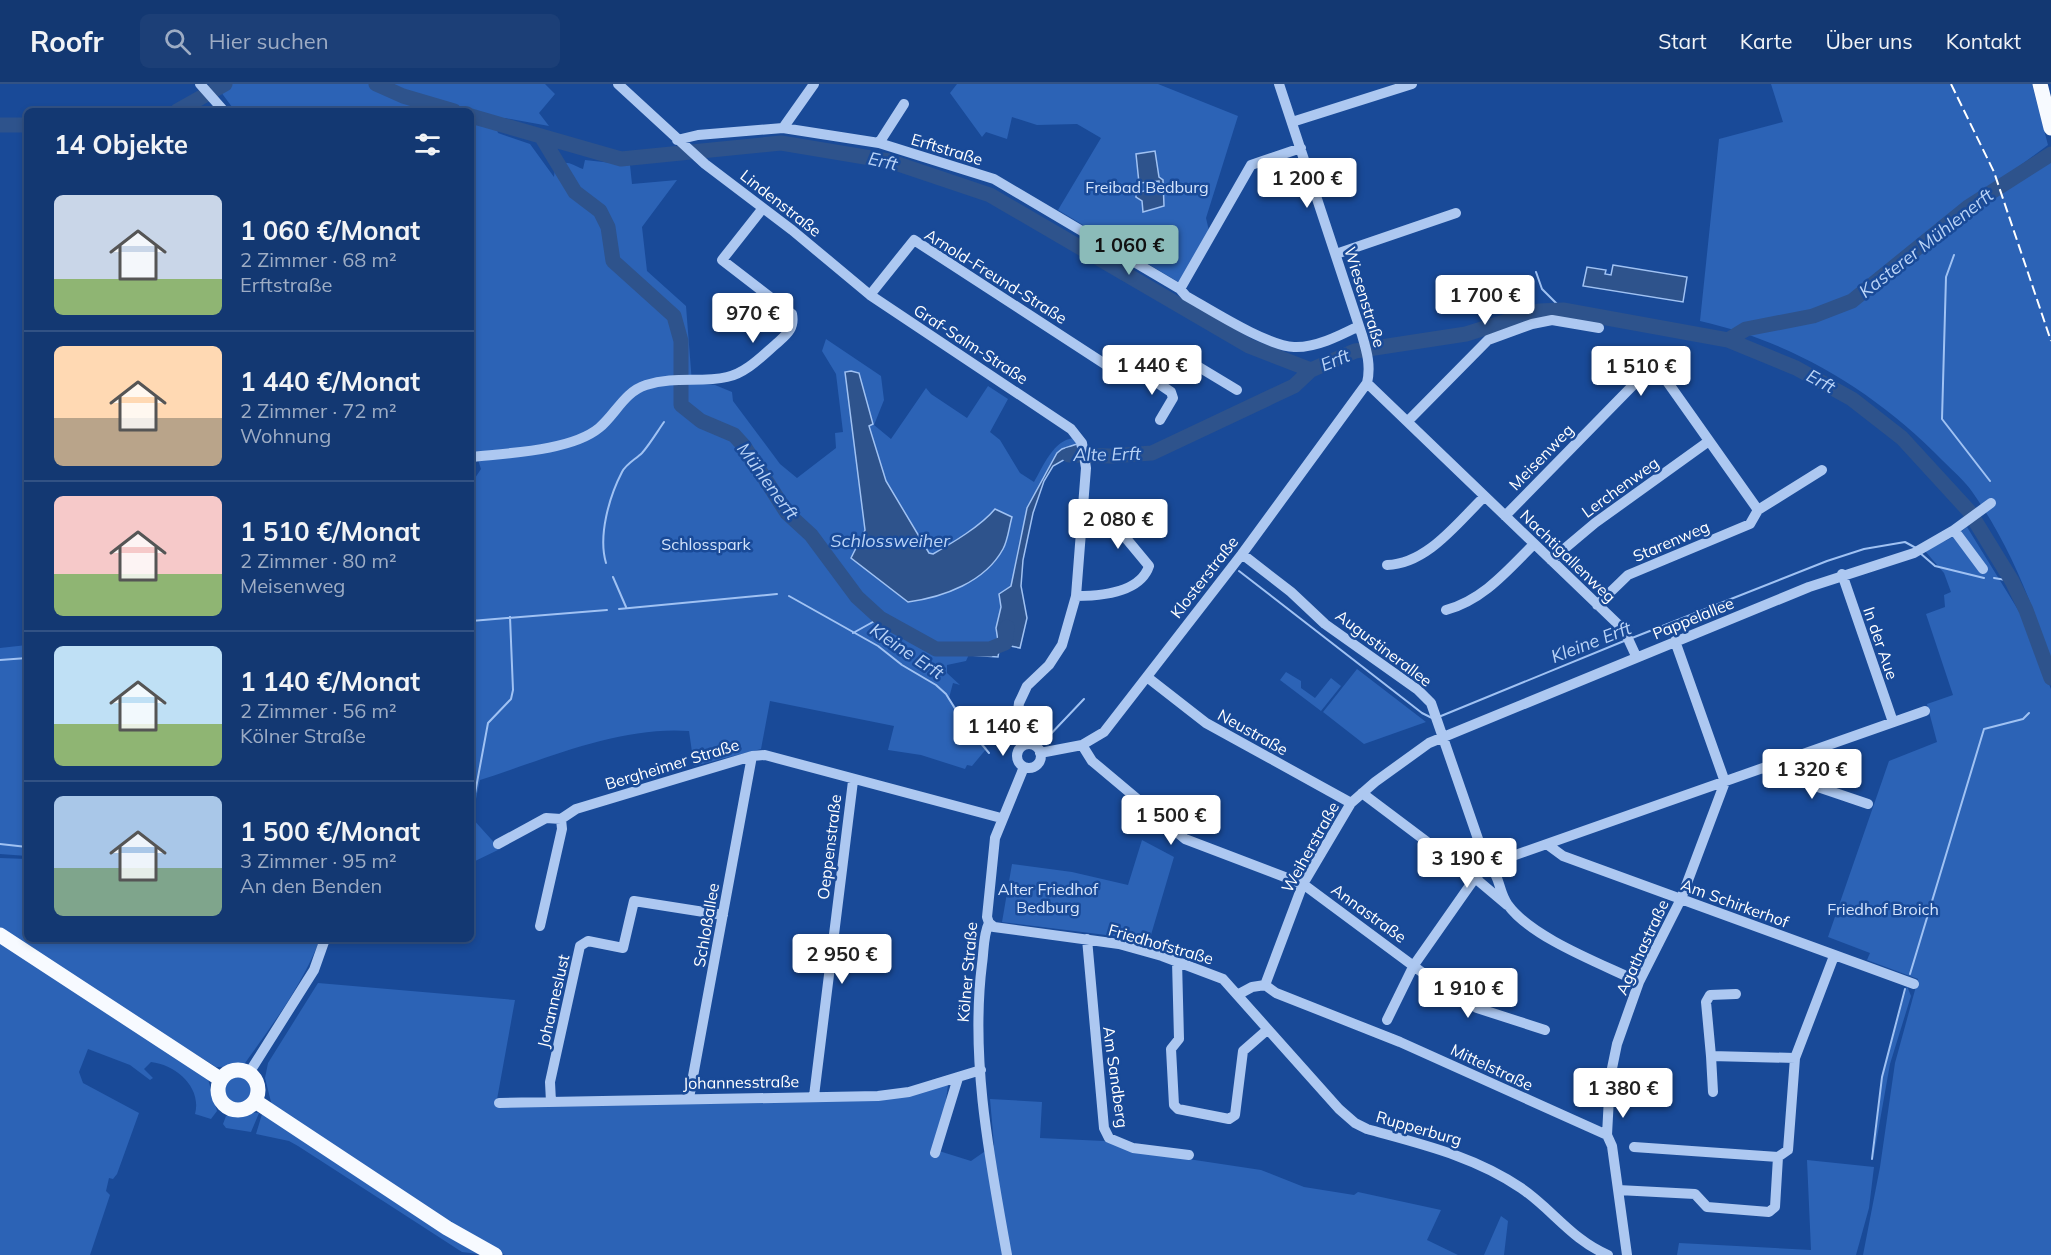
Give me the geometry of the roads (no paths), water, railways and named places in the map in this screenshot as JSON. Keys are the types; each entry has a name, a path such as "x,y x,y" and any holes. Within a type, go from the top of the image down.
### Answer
{"main road":[{"path":"2040,84 2051,128"},
{"path":"0,935 220,1079"},
{"path":"236,1069 249,1073 258,1087 255,1101 244,1109 236,1110 224,1106 217,1092 220,1079 227,1072 236,1069"},
{"path":"255,1101 447,1228 495,1255"}],"street":[{"path":"200,84 221,108"},
{"path":"618,84 679,142"},
{"path":"783,128 814,84"},
{"name":"Wiesenstraße","path":"1279,84 1361,330 1368,358 1367,383"},
{"path":"1292,122 1413,84"},
{"path":"879,144 904,104"},
{"name":"Erftstraße","path":"679,142 698,135 783,128 879,144 994,180 1180,289 1186,296 1271,340 1294,347 1361,330"},
{"name":"Lindenstraße","path":"679,142 836,267"},
{"path":"1180,289 1251,165 1301,148"},
{"path":"474,457 562,444 583,438 599,428 625,397 645,385 684,378 729,377 758,360 790,332 794,321 792,314 722,260 763,208"},
{"path":"1336,254 1456,213"},
{"name":"Arnold-Freund-Straße","path":"870,295 914,240 1114,370 1156,381"},
{"name":"Graf-Salm-Straße","path":"836,267 870,295 1071,429 1081,439 1086,468 1076,596"},
{"path":"1408,421 1488,340 1532,324 1552,320 1599,328"},
{"path":"1160,420 1173,398 1171,392 1156,381 1174,352 1237,390"},
{"name":"Meisenweg","path":"1505,516 1645,373 1652,369 1659,370 1758,510"},
{"name":"Nachtigallenweg","path":"1367,383 1597,605 1629,639 1636,656"},
{"name":"Klosterstraße","path":"1040,753 1082,745 1104,732 1229,571 1367,383"},
{"name":"Lerchenweg","path":"1551,560 1595,523 1709,441"},
{"name":"Starenweg","path":"1597,605 1628,575 1750,524 1758,510 1822,470"},
{"path":"1387,565 1407,563 1430,548 1484,496"},
{"name":"Pappelallee","path":"1442,735 1842,574 1918,551 1965,523 1991,503"},
{"path":"1023,746 1016,727 1019,703 1027,686 1049,665 1062,645 1076,596 1099,596 1113,593 1136,582 1149,570 1149,566 1110,519"},
{"path":"1954,530 1983,568"},
{"path":"1446,610 1467,604 1484,592 1534,544"},
{"name":"Augustinerallee","path":"1239,557 1291,592 1325,624 1418,690 1431,703 1487,865 1495,871 1507,905"},
{"name":"In der Aue","path":"1842,574 1893,722"},
{"path":"1675,641 1725,782"},
{"name":"Neustraße","path":"1147,677 1206,723 1351,803"},
{"path":"1387,1020 1414,964 1487,865 1765,769 1924,711"},
{"name":"Weiherstraße","path":"1265,985 1303,884 1351,803 1407,757 1442,735"},
{"path":"1034,745 1040,753 1038,764 1031,768 1024,767 1018,762 1017,754 1023,746 1034,745"},
{"name":"Annastraße","path":"1082,745 1092,761 1185,839 1303,884 1477,1008 1545,1030"},
{"name":"Bergheimer Straße","path":"498,844 546,818 561,819 576,809 752,756 765,755 853,781 1001,818"},
{"name":"Schloßallee","path":"689,1098 752,756"},
{"name":"Kölner Straße","path":"1007,1255 989,1152 977,1001 989,923 987,917 995,838 1001,818 1024,767"},
{"path":"1765,769 1868,804"},
{"name":"Oeppenstraße","path":"814,1096 853,781"},
{"name":"Agathastraße","path":"1627,1255 1612,1146 1607,1135 1612,1065 1639,982 1681,899 1725,782"},
{"path":"1362,794 1476,878 1550,939 1639,982"},
{"path":"540,926 562,829 561,819"},
{"name":"Am Schirkerhof","path":"1548,845 1563,856 1914,984"},
{"name":"Johanneslust","path":"551,1102 550,1082 580,946 588,941 623,948 634,901 723,915"},
{"name":"Friedhofstraße","path":"989,923 994,927 1119,944 1177,961 1223,979 1239,994 1267,1030"},
{"name":"Am Sandberg","path":"1088,939 1104,1128 1109,1138 1133,1148 1189,1155"},
{"path":"249,1073 314,970 324,942"},
{"path":"1634,1146 1779,1157 1788,1150 1795,1058 1834,956"},
{"path":"1177,961 1179,1039 1171,1049 1174,1105 1178,1109 1229,1119 1235,1115 1243,1051 1267,1030"},
{"path":"1239,994 1252,987 1265,985"},
{"name":"Mittelstraße","path":"1265,985 1280,994 1400,1042 1607,1135"},
{"path":"1713,1092 1706,1002 1710,995 1736,994"},
{"name":"Rupperburg","path":"1267,1030 1354,1123 1469,1159 1522,1189 1586,1245 1608,1255"},
{"path":"1711,1056 1795,1058"},
{"name":"Johannesstraße","path":"499,1103 878,1096 909,1092 981,1070"},
{"path":"935,1153 958,1078"},
{"path":"1618,1190 1695,1194 1707,1207 1769,1212 1775,1207 1779,1157"}],"water":[{"path":"1155,151 1159,177 1163,180 1164,206 1143,212 1142,201 1136,197 1136,193 1160,187 1159,181 1139,183 1136,154"},
{"path":"1613,265 1687,277 1683,302 1583,286 1587,267 1606,270 1605,274 1611,275"},
{"name":"Schlossweiher","path":"845,372 859,373 873,424 869,426 886,481 929,553 933,554 966,534 995,509 1012,517 1005,545 995,561 975,579 949,592 908,602 851,558 865,530"},
{"path":"1077,444 1080,459 1067,458 1053,466 1044,481 1033,513 1023,560 1021,586 1027,618 1020,648 1000,644 998,657 970,655 970,650 991,647 998,641 996,628 1001,607 999,594 1011,586 1027,508 1057,453"}],"waterway":[{"name":"Erft","path":"182,108 225,84"},
{"name":"Erft","path":"376,84 403,96 444,108"},
{"name":"Erft","path":"474,117 621,159 781,143 889,161 990,195 1249,346 1311,370 1355,351 1466,334 1539,311 1563,310 1728,340 1796,368 1852,399 1902,438 1969,511 2012,581 2026,610 2051,678"},
{"name":"Erft","path":"0,125 24,125"},
{"name":"Mühlenerft","path":"541,136 575,192 600,211 608,227 613,261 674,316 681,341 681,405 701,421 734,435 744,446 787,513 811,535 857,597 880,618 936,649 990,649 1005,643 1007,627"},
{"name":"Kasterer Mühlenerft","path":"1728,340 1746,329 1813,316 1852,301 1968,207 2051,154"},
{"path":"1954,255 1946,277 1942,419 1990,481"},
{"path":"1536,272 1542,289 1563,310"},
{"name":"Alte Erft","path":"1069,455 1111,456 1152,453 1294,386 1311,370"},
{"path":"606,563 604,529 617,482 624,469 642,453 664,422"},
{"name":"Kleine Erft","path":"1632,638 1827,561 1864,549 1905,542 1916,548"},
{"name":"Kleine Erft","path":"1920,553 1935,566 1984,578"},
{"name":"Kleine Erft","path":"1239,571 1422,713 1432,718"},
{"path":"613,577 626,607"},
{"name":"Kleine Erft","path":"1994,578 2012,581"},
{"path":"619,609 777,594"},
{"name":"Kleine Erft","path":"789,596 878,646 902,665 936,685 946,694 964,723 989,753"},
{"path":"474,621 607,610"},
{"name":"Kleine Erft","path":"474,799 488,723 511,699 513,690 510,617"},
{"path":"853,633 880,618"},
{"name":"Kleine Erft","path":"1441,716 1624,641"},
{"path":"0,660 24,658"},
{"name":"Kleine Erft","path":"1046,739 1084,699"},
{"path":"1910,974 1984,729 2023,719 2029,713"},
{"name":"Kleine Erft","path":"0,844 24,847"},
{"path":"1872,1159 1882,1077 1905,989"}],"railway":[{"path":"1951,84 1994,172 2051,341"}],"park label":[{"name":"Freibad Bedburg","path":"1147,187"},
{"name":"Schlosspark","path":"706,544"},
{"name":"Alter Friedhof Bedburg","path":"1048,898"},
{"name":"Friedhof Broich","path":"1883,909"}]}
